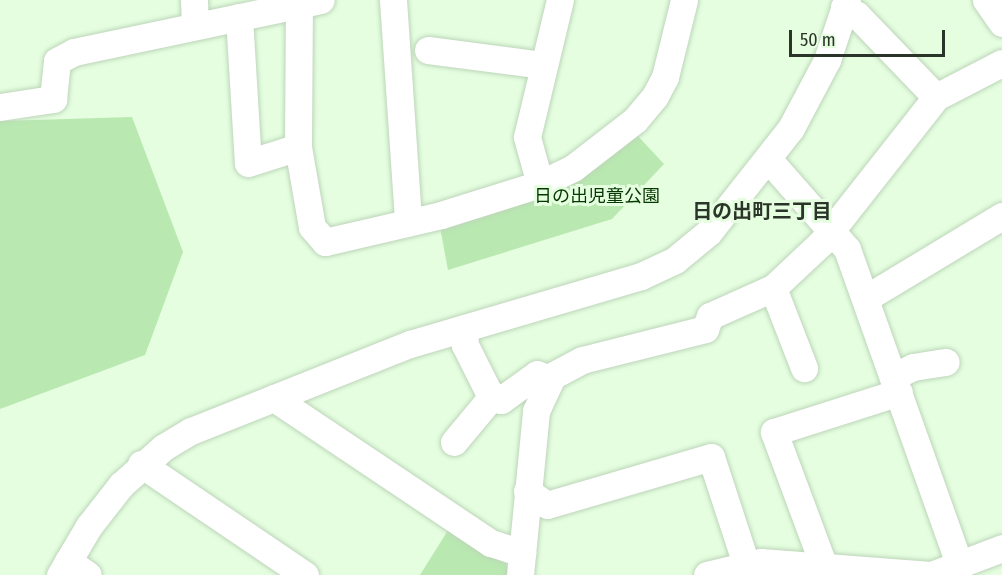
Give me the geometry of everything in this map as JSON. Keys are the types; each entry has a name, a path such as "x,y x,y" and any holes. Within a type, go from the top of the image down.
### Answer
{"street":[{"path":"393,0 408,222"},
{"path":"540,184 527,137 560,0"},
{"path":"0,107 53,99 57,61 74,52 195,13 239,17 307,1 298,147 312,227 325,242 408,222 540,184 573,168 645,110 665,76 684,0"},
{"path":"986,0 1002,23"},
{"path":"72,570 89,526 141,464 191,431 410,344 641,276 675,260 709,232 791,128 821,74 840,5 857,15 936,97"},
{"path":"239,17 248,163 298,147"},
{"path":"428,50 544,65"},
{"path":"521,564 536,411 550,379 582,360 705,330 710,316 773,288 831,229 936,97 1002,63"},
{"path":"768,159 847,249 960,566"},
{"path":"866,298 1002,216"},
{"path":"773,288 804,368"},
{"path":"464,328 465,345 497,398"},
{"path":"823,564 774,432 897,384 913,367 946,363"},
{"path":"454,442 497,398 537,374 550,379"},
{"path":"274,399 521,564"},
{"path":"527,491 547,505 711,457 746,564"},
{"path":"141,464 305,575"},
{"path":"707,575 746,564 823,564 931,575 960,566 1002,548"}],"green space":[{"path":"132,117 183,252 145,355 0,409 0,121"},
{"name":"日の出児童公園","path":"636,134 664,164 612,219 448,270 440,227"},
{"path":"450,527 506,564 510,575 420,575"}],"district":[{"name":"日の出町三丁目","path":"762,211"}]}
